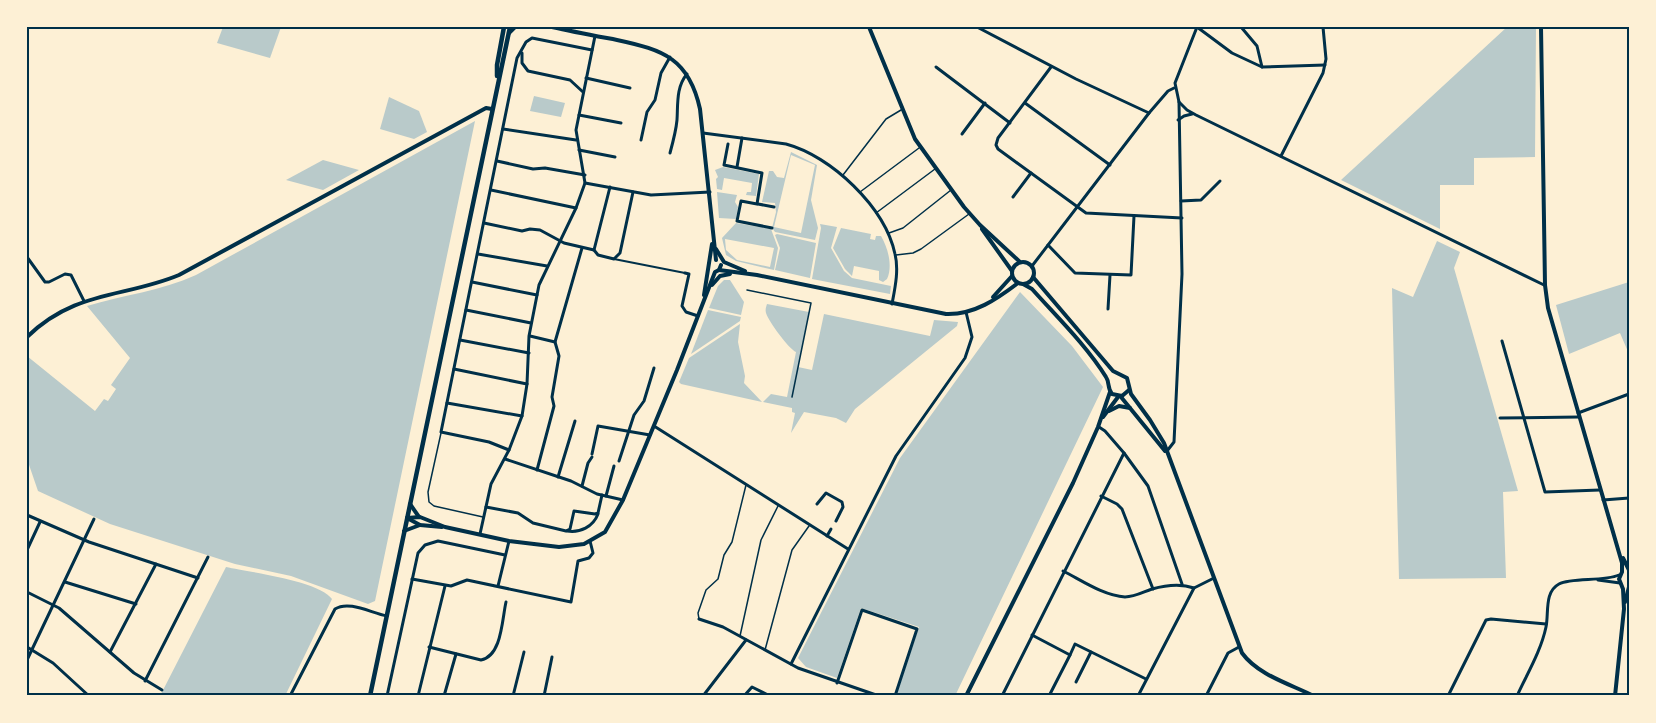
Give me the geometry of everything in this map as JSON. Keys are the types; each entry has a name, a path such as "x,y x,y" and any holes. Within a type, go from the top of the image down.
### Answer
{"main road":[{"path":"370,696 497,88 505,30 510,27"}],"street":[{"path":"505,30 515,27"},
{"path":"544,27 573,29 654,49 670,57 687,74 697,93 716,260 721,265 757,275 939,314 966,312 990,301 1021,283 1029,282 1034,272 1032,266 1026,262 1015,265 1012,273 990,301"},
{"path":"819,27 840,27"},
{"path":"869,27 902,110 921,147 970,213 1020,262"},
{"path":"977,27 1051,67 1149,113"},
{"path":"1166,452 1174,442 1182,274 1179,102 1174,88 1197,27 1232,53 1262,67 1325,64"},
{"path":"1241,27 1257,46 1262,67"},
{"path":"1281,156 1323,73 1326,52 1323,27"},
{"path":"1541,27 1545,285 1548,309 1618,549 1624,609"},
{"path":"480,534 491,484 505,459 522,416 527,384 531,323 537,295 547,266 576,208 585,183 576,140 578,115 595,36"},
{"path":"583,92 570,80 528,71 522,63 522,53 526,42 532,38 592,50"},
{"path":"509,450 489,442 441,432 517,58 522,53"},
{"path":"641,140 647,112 655,100 661,73 670,57"},
{"path":"936,67 1010,123"},
{"path":"1051,67 998,138 997,147 1086,213 1182,218"},
{"path":"670,153 677,119 677,104 682,82 687,74"},
{"path":"586,78 630,88"},
{"path":"1032,266 1149,113 1168,91 1174,88"},
{"path":"1179,102 1194,114 1545,285"},
{"path":"1025,103 1110,165"},
{"path":"962,134 985,104"},
{"path":"27,337 56,314 84,301 179,275 486,108 492,108"},
{"path":"1178,120 1194,114"},
{"path":"578,115 621,123"},
{"path":"503,129 576,140"},
{"path":"703,133 786,144 816,155 842,175 860,193 888,234 895,255 896,284 892,304"},
{"path":"736,167 742,138"},
{"path":"728,144 724,165 762,173 757,204"},
{"path":"578,150 615,157"},
{"path":"496,161 533,169 548,168 585,175"},
{"path":"1013,197 1031,173"},
{"path":"1181,201 1201,200 1220,182"},
{"path":"585,183 633,192 667,195 710,192"},
{"path":"594,250 610,187"},
{"path":"491,190 576,208"},
{"path":"614,259 620,253 633,192"},
{"path":"772,228 737,221 741,201 774,207"},
{"path":"1048,245 1075,273 1131,275 1134,216"},
{"path":"484,223 522,231 540,230 560,241 594,250 598,255 689,274 682,306 686,312 698,316"},
{"path":"981,225 1012,273 1021,283 1032,289 1108,382 1110,392 1099,425"},
{"path":"702,306 713,231"},
{"path":"714,240 721,259 747,272"},
{"path":"537,470 554,406 552,397 559,356 555,342 582,248"},
{"path":"478,254 547,266"},
{"path":"27,257 45,282 65,274 71,275 84,301"},
{"path":"710,261 716,260"},
{"path":"407,518 420,525 446,527 509,541 560,548 573,547 590,541 609,527 623,500 721,265"},
{"path":"709,268 717,271 747,272"},
{"path":"707,294 715,281 723,274 747,272"},
{"path":"1108,309 1110,274"},
{"path":"1033,277 1118,374 1127,378 1129,389 1158,432 1239,647 1248,661 1258,669 1314,696"},
{"path":"472,282 537,295"},
{"path":"466,310 531,323"},
{"path":"791,664 896,456 965,358 972,338 966,312"},
{"path":"530,336 555,342"},
{"path":"460,340 529,354"},
{"path":"1502,341 1545,492 1600,490"},
{"path":"619,460 634,414 644,401 654,368"},
{"path":"454,369 527,384"},
{"path":"1108,382 1118,374"},
{"path":"966,696 1070,490 1104,415 1129,389"},
{"path":"1110,392 1130,408 1166,452"},
{"path":"1500,418 1579,415 1629,393"},
{"path":"447,403 522,416"},
{"path":"1104,415 1115,407 1130,408"},
{"path":"558,477 575,421"},
{"path":"1099,425 1124,453 1148,486 1182,584"},
{"path":"582,486 592,456 598,426 650,435"},
{"path":"654,426 848,549"},
{"path":"1002,696 1124,453"},
{"path":"505,459 604,496 623,500"},
{"path":"486,507 518,513 533,522 577,532 587,528 596,520 614,466"},
{"path":"817,504 826,493 842,502 843,507 836,521"},
{"path":"1101,496 1122,509 1153,589"},
{"path":"1604,500 1629,498"},
{"path":"410,504 420,517"},
{"path":"566,531 570,529 574,512 598,513"},
{"path":"27,514 40,522 84,540 198,578"},
{"path":"407,518 420,517 446,527"},
{"path":"27,660 94,519"},
{"path":"27,550 40,522"},
{"path":"404,531 420,525"},
{"path":"827,536 831,528"},
{"path":"387,696 412,579 421,549 434,541 505,555"},
{"path":"498,586 509,541"},
{"path":"412,579 445,586 454,586 467,580 571,602 578,561 589,558 593,553 590,541"},
{"path":"1517,696 1541,644 1549,598 1556,586 1566,582 1597,580 1629,570 1618,549"},
{"path":"146,681 208,557"},
{"path":"110,652 156,564"},
{"path":"1063,571 1112,595 1122,597 1182,584 1194,588"},
{"path":"1138,696 1194,588 1214,579"},
{"path":"1597,580 1629,587 1624,609 1615,696"},
{"path":"64,582 136,604"},
{"path":"418,696 445,586"},
{"path":"27,592 54,604 146,681 162,690"},
{"path":"429,647 481,660 493,653 506,602"},
{"path":"290,696 335,609 349,606 387,616"},
{"path":"837,683 862,610 917,629 895,696"},
{"path":"1448,696 1486,620 1491,618 1546,624"},
{"path":"699,619 723,627 791,664 837,683 879,696"},
{"path":"1032,635 1070,655"},
{"path":"703,696 746,640"},
{"path":"1049,696 1075,644 1146,680"},
{"path":"27,647 53,663 89,696"},
{"path":"1206,696 1228,653 1239,647"},
{"path":"513,696 524,652"},
{"path":"1076,682 1091,652"},
{"path":"444,696 456,654"},
{"path":"544,696 552,657"},
{"path":"744,696 752,687 770,696"}],"lane":[{"path":"842,175 886,118 902,110"},
{"path":"860,193 921,147"},
{"path":"875,213 936,168"},
{"path":"888,234 903,228 952,190"},
{"path":"895,255 917,251 970,213"},
{"path":"747,290 811,303 792,396"},
{"path":"441,432 428,492 429,502 434,506 484,517"},
{"path":"699,619 698,613 706,590 718,579 724,555 730,546 746,484"},
{"path":"740,636 761,540 778,505"},
{"path":"765,650 792,550 810,525"}],"shaded area":[{"path":"223,27 281,27 270,58 217,43"},
{"path":"1507,27 1536,27 1535,157 1474,158 1474,185 1440,185 1440,229 1341,180"},
{"path":"534,96 565,103 561,117 530,111"},
{"path":"389,97 419,111 427,132 414,139 380,129"},
{"path":"475,121 375,601 368,604 291,576 235,564 110,524 38,491 27,459 27,356 95,411 104,399 108,401 116,389 111,385 130,358 87,306 156,289 196,275"},
{"path":"791,152 817,165 811,200 818,228 815,240 775,232 772,228 776,212 775,203 762,202 769,171 773,171 777,177 784,178","holes":["791,155 815,165 801,233 774,227"]},
{"path":"323,160 359,170 323,190 286,180"},
{"path":"723,167 759,174 756,196 746,195 747,192 751,192 752,183 724,178 722,190 717,189 716,179 718,177 715,170"},
{"path":"717,192 737,195 736,219 719,218"},
{"path":"736,223 771,229 778,248 774,270 736,261 726,255 722,238","holes":["725,239 774,248 770,267 737,260 726,250"]},
{"path":"820,224 837,227 831,248 844,271 852,278 891,286 890,294 812,279"},
{"path":"841,228 871,234 870,239 875,240 876,236 881,236 889,257 890,268 887,279 883,282 879,280 879,271 854,266 852,276 845,269 833,248"},
{"path":"775,235 816,243 810,278 775,270 780,248"},
{"path":"1437,241 1460,252 1454,268 1518,491 1503,492 1506,578 1399,579 1392,288 1413,297"},
{"path":"724,280 730,280 744,302 741,315 709,308 718,286"},
{"path":"1629,282 1629,354 1620,333 1569,354 1556,305"},
{"path":"1020,292 1072,346 1103,387 955,696 896,696 919,627 861,608 837,678 806,667 798,658 900,458"},
{"path":"767,304 809,312 798,367 812,370 824,314 930,336 934,320 958,322 957,326 855,409 846,423 836,418 804,412 791,433 795,413 792,412 792,408 763,402 771,394 787,397 796,352 784,341 771,322 766,312"},
{"path":"708,310 741,317 740,321 691,354"},
{"path":"740,324 738,342 745,376 744,383 762,402 679,382 689,358"},
{"path":"226,567 299,582 314,587 332,599 285,696 160,696"}]}
